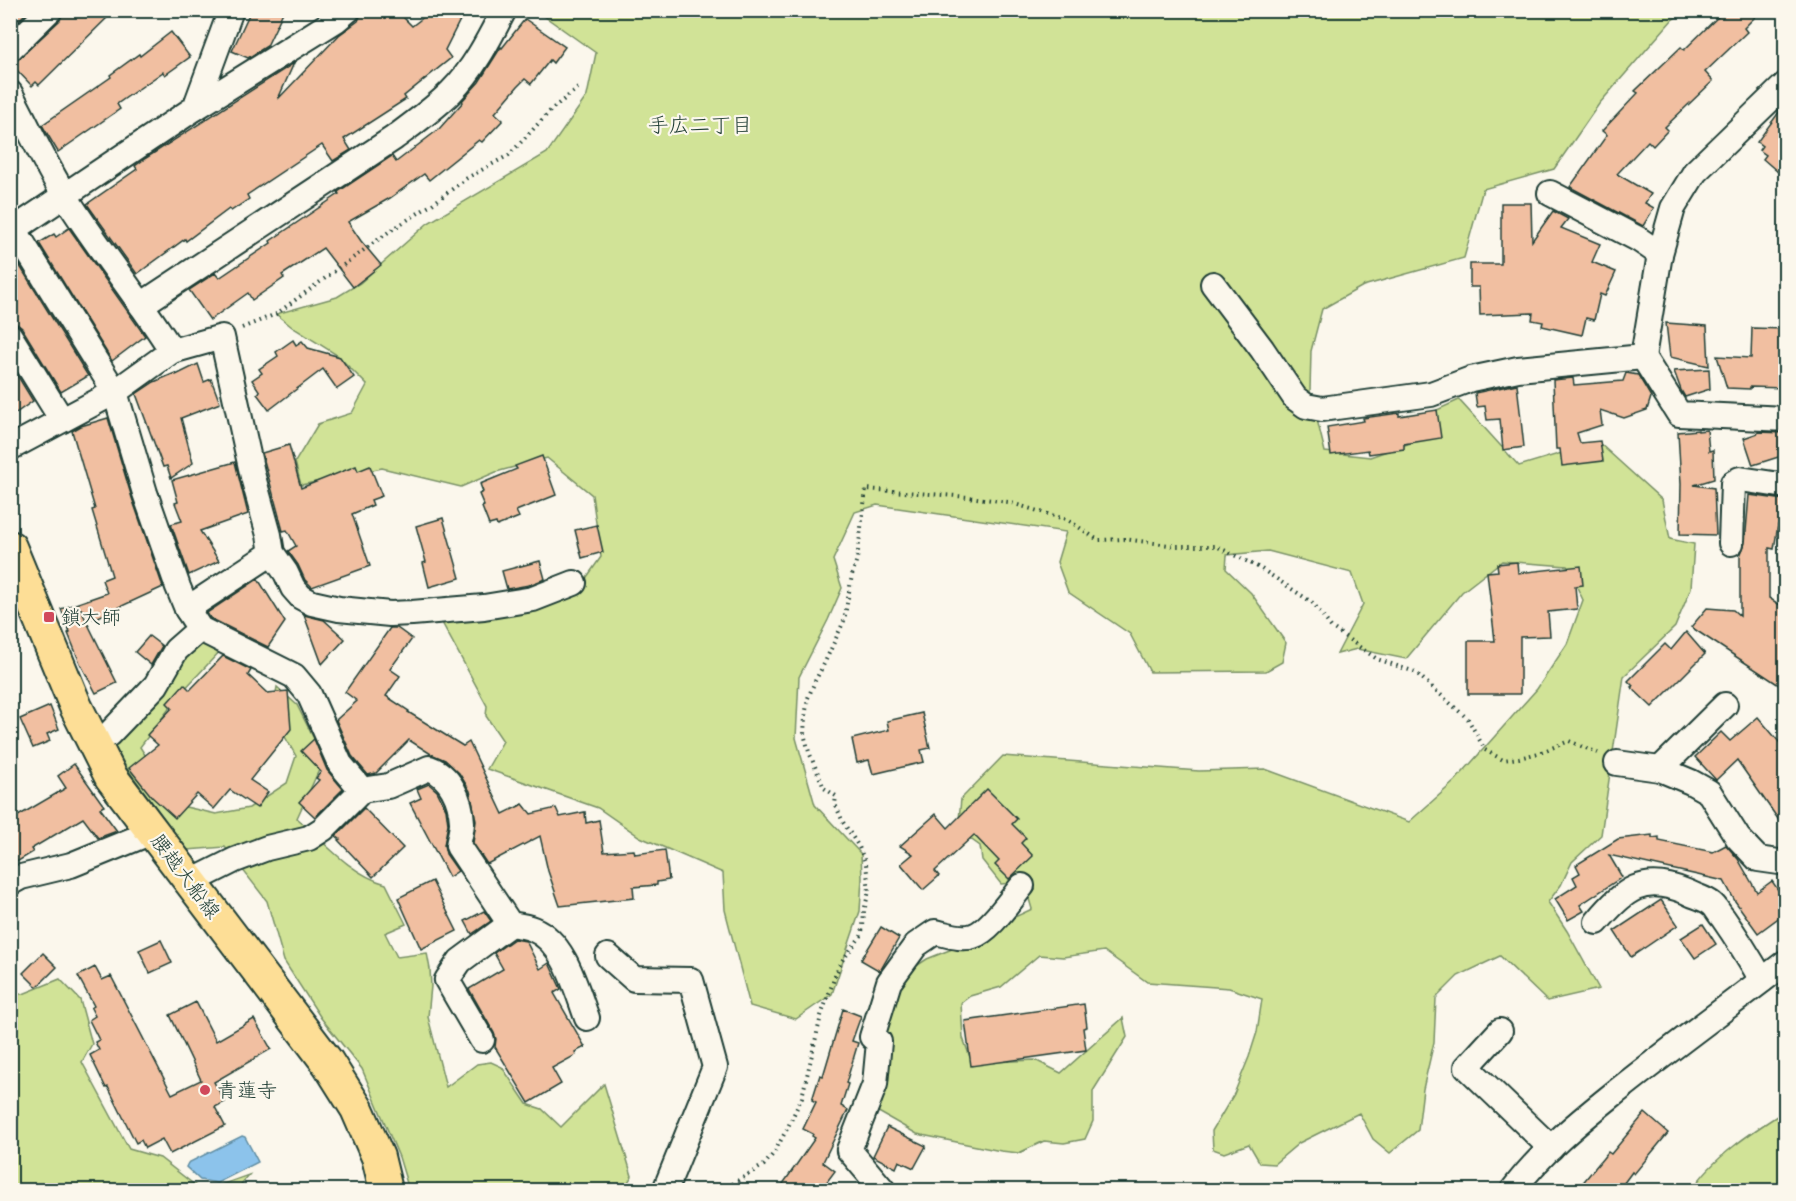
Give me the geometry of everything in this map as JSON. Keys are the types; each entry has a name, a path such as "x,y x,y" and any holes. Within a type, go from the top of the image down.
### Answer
{"main road":[{"name":"腰越大船線","path":"10,547 76,707 111,777 328,1063 357,1109 378,1157 386,1191"}],"street":[{"path":"10,49 50,10"},
{"path":"195,108 231,10"},
{"path":"348,10 336,20 195,108 12,231 115,392 145,493 187,609 200,629 294,676 309,694 340,764 362,790"},
{"path":"141,305 394,138 430,111 453,90 471,66 488,41 504,10"},
{"path":"1785,84 1695,172 1673,208 1660,254 1643,357 1679,414 1785,419"},
{"path":"10,93 65,196 172,351"},
{"path":"1550,194 1638,238 1660,254"},
{"path":"1213,284 1262,349 1295,398 1306,406 1322,409 1431,394 1471,379 1518,369 1643,357"},
{"path":"10,336 62,420"},
{"path":"10,448 115,392 172,351 222,337 272,553 293,588 302,597 312,603 357,612 412,613 484,607 533,599 574,583"},
{"path":"1731,543 1733,483 1740,479 1785,486"},
{"path":"187,609 272,553"},
{"path":"93,744 110,734 156,685 176,650 200,629"},
{"path":"1660,770 1725,705"},
{"path":"1617,763 1660,770 1709,792 1738,838 1758,859 1785,863"},
{"path":"190,882 235,860 267,848 309,838 323,829 362,790 388,786 429,768 438,771 453,787 459,805 462,822 458,846 510,924 533,929 547,938 567,965 587,1018"},
{"path":"10,883 21,877 71,866 152,832"},
{"path":"1597,922 1627,891 1645,885 1673,886 1711,903 1731,929 1762,980"},
{"path":"883,1191 849,1150 875,1084 879,1042 872,1037 889,982 916,945 935,932 971,937 984,930 1022,886"},
{"path":"482,1040 447,980 460,961 510,924"},
{"path":"608,956 634,979 691,980 715,1067 665,1191"},
{"path":"1513,1191 1551,1148 1581,1121 1651,1064 1785,962"},
{"path":"1500,1031 1467,1067 1551,1148"}],"path":[{"path":"222,337 276,314 467,178 508,155 552,110 578,88"},
{"path":"722,1191 728,1185 764,1165 774,1153 787,1129 802,1097 821,1016 835,976 841,962 861,936 863,927 864,910 869,891 866,864 835,804 836,796 824,788 804,734 808,698 844,621 857,559 866,489 1008,502 1068,520 1098,540 1124,539 1177,546 1216,546 1260,568 1313,603 1331,627 1377,660 1415,672 1468,719 1485,750 1503,760 1539,753 1569,741 1617,763"}],"green space":[{"path":"537,11 1685,11 1672,20 1599,104 1554,169 1483,189 1464,258 1363,286 1322,309 1311,351 1310,391 1325,452 1370,457 1437,434 1437,410 1459,400 1519,466 1598,442 1662,500 1670,539 1694,544 1691,588 1675,627 1624,676 1601,835 1572,862 1561,885 1548,902 1599,989 1547,1001 1500,956 1458,976 1436,998 1434,1042 1423,1089 1418,1130 1390,1153 1373,1139 1359,1113 1299,1143 1274,1164 1260,1163 1249,1144 1224,1153 1213,1149 1212,1131 1234,1094 1249,1057 1257,1032 1262,999 1229,988 1147,982 1104,951 1063,957 1039,955 1001,987 970,996 961,1003 963,1038 970,1057 991,1062 1035,1060 1061,1073 1123,1018 1127,1037 1093,1091 1093,1121 1085,1139 1064,1143 1044,1141 1019,1153 1001,1151 917,1134 875,1110 878,1071 895,980 927,959 967,943 987,930 1032,909 1024,882 1001,884 982,860 980,846 958,830 961,799 1003,756 1199,771 1265,769 1409,822 1455,781 1537,689 1567,644 1583,600 1567,566 1502,561 1462,592 1406,659 1357,649 1337,654 1363,604 1352,573 1268,551 1227,555 1226,569 1251,593 1286,643 1282,662 1266,671 1150,672 1130,634 1068,592 1057,562 1066,532 877,505 855,512 833,560 842,588 799,677 796,738 815,805 861,854 860,911 832,994 796,1019 750,1006 725,910 723,873 640,837 598,808 487,769 503,741 486,716 487,706 439,617 575,594 601,557 592,495 547,458 496,472 461,487 382,468 301,485 295,462 318,424 352,413 367,385 337,355 292,327 276,314 337,297 360,283 428,223 547,153 587,96 596,53"},
{"path":"202,639 222,649 181,693 140,747 177,805 216,814 249,808 287,783 296,756 272,714 277,687 297,705 324,759 297,818 349,865 386,884 406,924 385,933 397,957 427,953 431,986 428,1017 446,1087 477,1064 491,1062 502,1067 527,1104 542,1109 561,1127 604,1084 632,1176 623,1190 409,1190 399,1157 362,1069 321,1018 284,961 267,901 225,847 187,850 126,767 116,749 114,737 190,645"},
{"path":"60,979 80,1000 92,1044 82,1062 129,1149 160,1158 201,1190 11,1190 11,994 23,994"},
{"path":"1785,1111 1785,1190 1692,1190 1700,1178 1722,1156"},
{"path":"249,1175 236,1190 207,1190"}],"water":[{"path":"242,1136 245,1137 258,1162 217,1183 200,1180 186,1167 188,1163"}],"building":[{"path":"10,10 29,10 10,29"},
{"path":"64,10 115,10 39,85 36,82 32,86 12,65 60,20"},
{"path":"251,10 284,10 267,46 248,58 232,51"},
{"path":"363,10 396,10 412,26 433,10 465,10 445,50 451,58 404,96 406,99 344,139 351,150 333,161 322,145 247,195 249,199 231,211 229,209 137,274 87,204 137,169 135,166 146,158 294,63 278,99 339,35 358,21"},
{"path":"1725,10 1762,10 1744,28 1747,32 1705,72 1713,81 1665,127 1668,130 1653,146 1648,141 1617,174 1651,194 1645,203 1654,208 1643,226 1570,187 1607,135 1602,131 1638,93 1635,91 1681,47 1684,50"},
{"path":"525,19 565,47 553,63 550,60 531,84 525,79 518,86 495,113 503,120 482,142 479,140 429,180 424,174 390,198 348,222 381,265 353,287 323,248 282,275 284,278 252,300 248,293 210,320 189,290 215,273 219,278 339,194 338,192 392,156 396,162 439,129 479,82 501,47"},
{"path":"171,32 190,57 165,75 163,72 117,104 120,109 58,152 42,125"},
{"path":"1785,104 1785,178 1763,159 1766,155 1759,150 1762,146 1757,142"},
{"path":"1501,203 1531,203 1532,241 1553,211 1568,219 1561,228 1600,244 1592,262 1616,272 1605,296 1600,294 1594,320 1586,318 1582,335 1542,326 1543,322 1532,320 1533,313 1480,315 1479,287 1470,287 1470,264 1501,264"},
{"path":"69,228 145,336 112,361 39,243 54,234 56,237"},
{"path":"15,258 88,376 61,392 22,328 10,322 10,261"},
{"path":"1666,323 1707,326 1709,366 1670,357"},
{"path":"1752,328 1785,329 1785,388 1727,388 1717,356 1751,358"},
{"path":"293,340 296,345 302,341 308,348 340,357 354,377 337,389 323,369 269,410 257,394 260,392 252,380 262,373 259,369 278,356 276,352"},
{"path":"198,364 204,382 211,379 220,403 181,418 193,463 171,478 167,466 163,467 136,394 154,382 175,373 176,375"},
{"path":"1709,369 1710,389 1685,397 1674,371"},
{"path":"14,370 33,401 10,417 10,373"},
{"path":"1626,373 1638,375 1651,397 1647,410 1624,418 1600,410 1602,425 1577,433 1580,443 1600,441 1603,461 1562,466 1560,449 1556,449 1553,380 1573,378 1574,385 1623,381"},
{"path":"1517,384 1524,447 1503,450 1500,419 1487,420 1485,406 1477,407 1475,393"},
{"path":"1437,410 1441,438 1404,444 1404,449 1369,454 1368,450 1331,455 1327,427 1364,421 1363,418 1399,413 1399,416"},
{"path":"108,418 132,498 163,587 94,619 80,608 117,683 96,693 80,663 61,609 107,593 102,580 112,576 72,431"},
{"path":"1707,430 1709,451 1713,450 1714,479 1694,485 1714,488 1716,535 1680,534 1681,484 1678,432"},
{"path":"1758,432 1785,433 1785,455 1753,465 1744,438"},
{"path":"289,445 301,488 356,466 358,471 370,466 382,496 371,500 373,505 352,514 370,566 312,587 305,580 288,551 296,546 287,530 283,531 262,453"},
{"path":"542,456 556,495 516,511 519,517 497,526 496,523 489,525 479,494 483,492 480,484 517,469 515,466"},
{"path":"235,462 248,514 200,531 219,561 189,575 171,524 182,521 175,503 178,502 172,480"},
{"path":"1749,495 1785,500 1782,526 1778,525 1774,549 1769,548 1769,598 1785,608 1785,689 1691,627 1707,608 1733,610 1740,616 1740,556 1745,543"},
{"path":"443,518 460,578 429,587 423,563 426,562 416,526"},
{"path":"597,525 603,552 582,558 575,530"},
{"path":"540,561 545,579 507,589 502,571"},
{"path":"1517,562 1518,573 1581,566 1583,585 1575,586 1577,609 1548,612 1550,636 1520,637 1520,694 1468,694 1468,641 1495,641 1487,572 1498,571 1497,564"},
{"path":"258,579 285,622 268,647 210,618 207,613"},
{"path":"304,615 324,620 345,639 322,664"},
{"path":"390,628 397,628 412,639 390,669 400,676 386,696 463,746 469,742 503,814 523,804 531,814 556,808 560,817 585,812 586,823 599,820 604,852 634,850 635,854 665,850 669,880 657,882 657,885 633,887 634,898 560,906 548,871 540,836 487,864 473,843 476,821 470,791 459,773 445,760 409,740 376,773 368,775 352,756 336,720 357,701 345,692"},
{"path":"1686,632 1705,654 1652,707 1631,687 1633,686 1628,681 1665,644 1671,650"},
{"path":"149,636 162,646 151,665 135,652"},
{"path":"223,656 251,670 248,675 267,693 288,691 291,729 250,780 268,792 257,808 230,790 214,809 197,794 175,818 152,797 129,768 158,745 147,735 172,708 167,703 184,684 190,690"},
{"path":"50,706 59,729 47,734 50,741 33,748 20,719"},
{"path":"922,713 930,748 921,750 924,762 873,774 869,760 857,763 852,739 889,730 887,721"},
{"path":"1758,717 1785,749 1785,829 1737,760 1716,780 1695,757 1721,732 1730,741"},
{"path":"314,739 327,770 343,789 315,817 299,802 319,780 316,778 321,772 301,751"},
{"path":"74,764 104,806 100,808 117,831 98,838 83,818 31,849 33,852 10,866 10,815 13,819 66,788 58,776"},
{"path":"429,784 437,791 446,809 448,824 444,845 446,854 458,871 449,877 410,803 421,798 417,789"},
{"path":"987,789 1017,819 1012,824 1026,838 1021,843 1033,856 1009,879 995,865 999,861 974,835 935,871 939,876 923,890 901,864 913,854 900,846 936,814 948,828"},
{"path":"364,808 403,848 373,877 336,836"},
{"path":"1652,835 1652,838 1659,837 1659,841 1713,852 1726,845 1738,859 1757,892 1772,881 1785,900 1785,913 1758,933 1724,881 1609,855 1622,877 1580,905 1584,911 1568,920 1555,899 1577,885 1573,877 1580,873 1576,865 1618,839"},
{"path":"432,881 457,931 421,949 398,898"},
{"path":"1661,900 1678,925 1631,957 1614,931"},
{"path":"484,911 491,921 472,934 465,921"},
{"path":"1703,924 1716,944 1695,958 1681,938"},
{"path":"881,927 899,938 880,971 861,960"},
{"path":"514,939 526,941 540,969 549,963 561,989 554,993 585,1047 575,1052 576,1055 552,1068 561,1084 529,1103 495,1047 494,1033 469,989 503,969 494,953"},
{"path":"161,940 172,963 150,973 139,950"},
{"path":"43,953 57,967 37,987 23,973"},
{"path":"95,967 102,980 111,976 172,1094 201,1080 170,1015 196,1002 216,1041 254,1019 271,1049 214,1082 225,1102 215,1107 225,1126 170,1154 162,1139 145,1148 141,1140 136,1143 90,1055 99,1050 95,1042 99,1040 89,1020 95,1016 91,1008 94,1006 78,976"},
{"path":"1084,1004 1087,1027 1083,1028 1086,1050 971,1066 965,1021"},
{"path":"843,1009 861,1016 852,1041 858,1043 841,1106 848,1110 823,1162 835,1171 820,1191 778,1191 815,1138 813,1134 803,1129 816,1102 812,1100 820,1075 823,1076"},
{"path":"1645,1113 1668,1133 1634,1174 1632,1172 1618,1191 1576,1191 1608,1152 1611,1154"},
{"path":"887,1127 926,1146 914,1168 899,1161 896,1168 873,1156"}],"place":[{"name":"鎖大師","path":"49,617"},
{"name":"青蓮寺","path":"205,1090"}],"district":[{"name":"手広二丁目","path":"700,125"}]}
